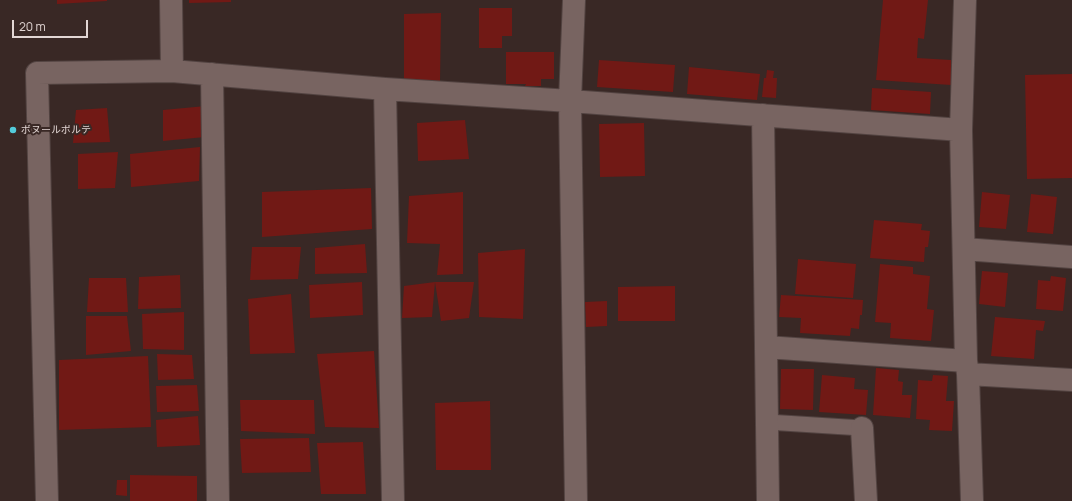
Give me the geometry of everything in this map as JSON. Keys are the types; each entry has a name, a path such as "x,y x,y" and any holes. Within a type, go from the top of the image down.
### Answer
{"street":[{"path":"171,0 172,71"},
{"path":"574,0 570,101 576,501"},
{"path":"965,0 961,130 972,501"},
{"path":"47,501 37,73 172,71 385,89 961,130"},
{"path":"212,74 218,501"},
{"path":"385,89 393,501"},
{"path":"763,115 768,501"},
{"path":"964,249 1072,257"},
{"path":"766,347 1072,380"},
{"path":"862,428 866,501"}],"lane":[{"path":"767,422 862,428"}],"building":[{"path":"57,0 107,0 107,1 57,4"},
{"path":"189,0 231,0 231,2 189,3"},
{"path":"883,0 928,0 924,39 918,38 917,58 951,60 951,85 876,80"},
{"path":"479,8 512,8 512,36 502,36 502,48 479,48"},
{"path":"441,13 440,81 404,82 404,14"},
{"path":"506,52 554,52 554,79 541,79 541,86 506,84"},
{"path":"599,60 675,65 673,92 597,87"},
{"path":"689,67 760,74 757,100 687,94"},
{"path":"767,70 774,71 773,78 777,78 776,98 762,97 764,78 766,78"},
{"path":"1072,74 1072,178 1027,179 1025,75"},
{"path":"872,88 931,92 930,114 871,110"},
{"path":"206,106 205,137 163,141 163,110"},
{"path":"107,108 110,142 73,143 76,110"},
{"path":"465,120 469,159 418,161 417,123"},
{"path":"644,123 645,176 600,177 599,124"},
{"path":"200,147 199,181 131,187 130,154"},
{"path":"118,152 115,188 78,189 78,154"},
{"path":"371,188 372,229 262,237 262,192"},
{"path":"463,192 463,274 437,275 440,244 407,243 409,196"},
{"path":"982,192 1010,195 1006,229 979,227"},
{"path":"1031,194 1057,197 1053,234 1027,232"},
{"path":"874,220 922,224 921,230 930,231 928,247 925,247 924,262 870,258"},
{"path":"365,244 367,273 315,274 315,248"},
{"path":"252,247 301,247 298,279 250,280"},
{"path":"525,249 523,319 479,317 478,253"},
{"path":"798,259 856,264 853,298 795,294"},
{"path":"880,264 913,267 913,274 930,276 927,309 934,310 931,341 890,338 891,323 875,322"},
{"path":"982,271 1008,273 1005,307 979,304"},
{"path":"180,275 181,308 138,309 139,277"},
{"path":"1051,276 1066,278 1063,311 1036,309 1038,280 1050,281"},
{"path":"89,278 126,278 128,312 87,312"},
{"path":"362,282 363,315 310,318 309,285"},
{"path":"435,282 474,282 469,318 441,321"},
{"path":"435,282 432,317 402,318 404,286"},
{"path":"675,286 675,321 618,321 618,287"},
{"path":"291,294 295,353 250,354 248,299"},
{"path":"781,295 863,300 859,329 851,328 850,336 800,333 801,318 779,317"},
{"path":"607,301 607,326 586,327 585,302"},
{"path":"184,312 184,350 143,349 142,314"},
{"path":"86,316 127,316 131,351 86,355"},
{"path":"995,317 1045,321 1043,331 1036,330 1034,359 991,356"},
{"path":"374,351 379,428 325,427 317,354"},
{"path":"157,354 192,355 194,379 158,380"},
{"path":"148,356 151,427 59,430 59,360"},
{"path":"876,368 899,370 898,381 903,382 902,395 912,395 910,418 873,415"},
{"path":"781,369 814,369 813,410 780,409"},
{"path":"822,375 855,378 854,389 868,390 866,415 819,412"},
{"path":"933,375 948,376 946,401 954,401 952,431 929,430 930,420 916,419 918,380 932,381"},
{"path":"197,385 199,411 157,412 156,386"},
{"path":"240,400 314,400 315,434 241,431"},
{"path":"490,401 491,470 436,470 435,403"},
{"path":"198,416 200,445 157,447 156,420"},
{"path":"309,438 311,472 242,473 240,439"},
{"path":"363,442 366,494 321,494 317,443"},
{"path":"130,475 197,476 197,501 130,501"},
{"path":"117,480 127,480 127,496 116,495"}],"place":[{"name":"ボヌールポルテ","path":"13,130"}]}
